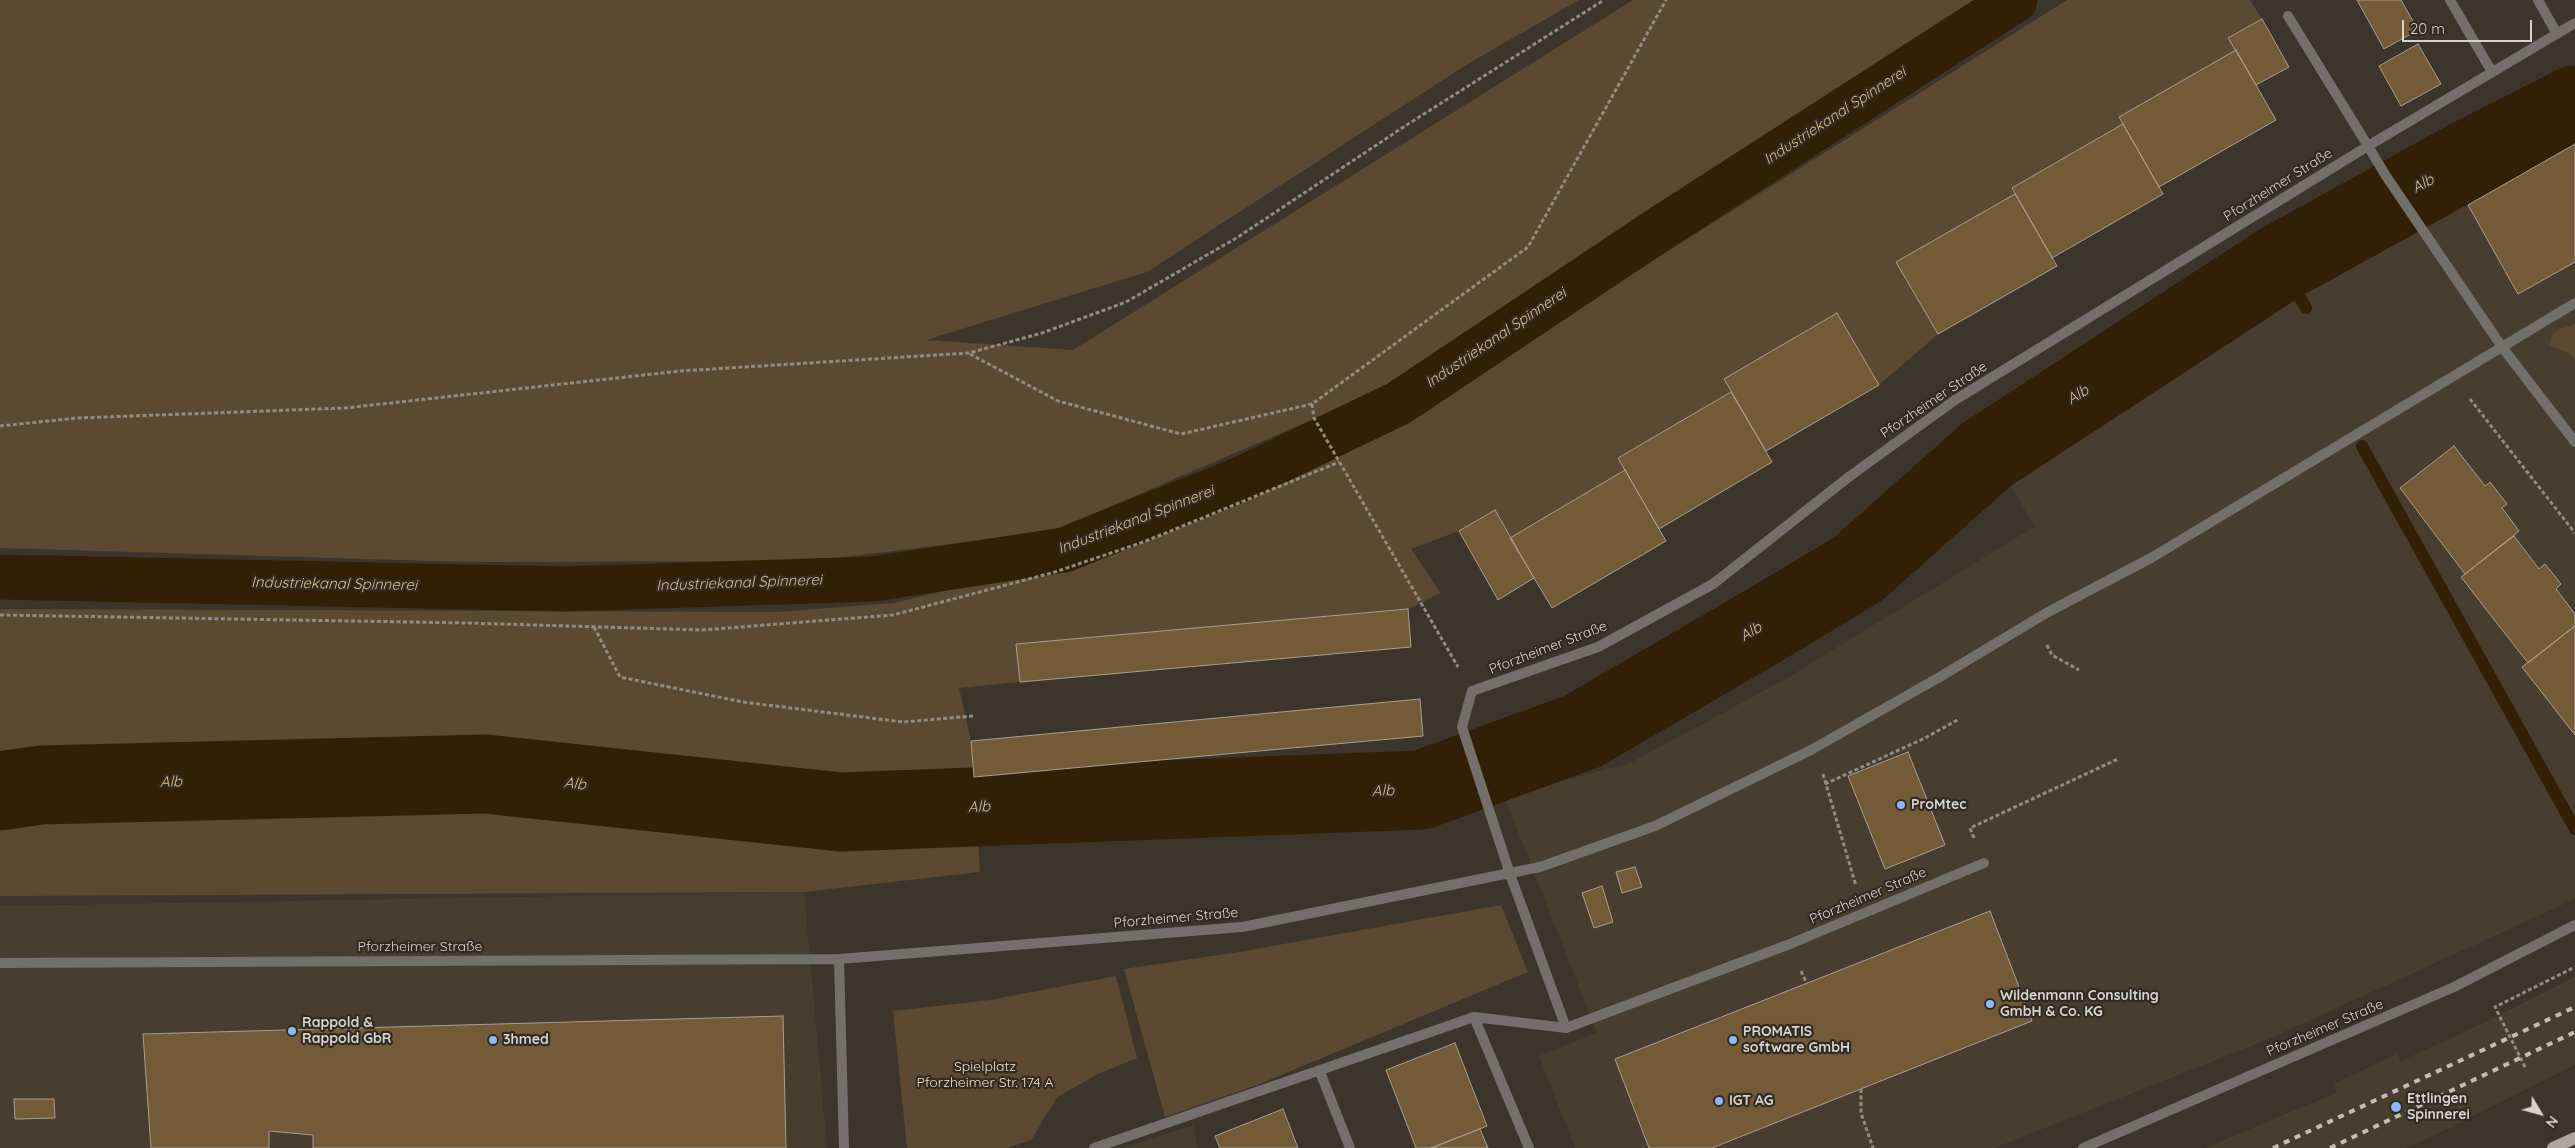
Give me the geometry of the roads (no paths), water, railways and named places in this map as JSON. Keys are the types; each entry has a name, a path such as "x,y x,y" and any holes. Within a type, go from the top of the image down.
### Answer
{"main road":[{"path":"2553,1148 2575,1138"}],"street":[{"path":"2450,0 2492,72"},
{"path":"2538,0 2557,34"},
{"path":"2288,16 2386,176 2438,249 2502,347 2575,442"},
{"name":"Pforzheimer Straße","path":"1510,874 1462,727 1472,691 1598,647 1713,584 1850,476 1955,400 2368,146 2575,23"},
{"name":"Pforzheimer Straße","path":"0,963 839,959 1242,927 1540,867 1655,826 1811,750 1938,678 2032,621 2151,558 2575,303"},
{"name":"Pforzheimer Straße","path":"1094,1148 1320,1072 1474,1017 1566,1028 1790,944 1984,863"},
{"path":"1510,874 1566,1028"},
{"name":"Pforzheimer Straße","path":"2083,1148 2454,987 2575,924"},
{"path":"839,959 844,1148"},
{"path":"1474,1017 1529,1148"},
{"path":"1320,1072 1350,1148"}],"waterway":[{"name":"Industriekanal Spinnerei","path":"0,577 565,589 873,579 1064,550 1239,480 1399,403 1661,228 2015,0"},
{"name":"Alb","path":"0,791 41,785 485,774 841,812 1421,790 1583,731 1758,629 1858,569 1986,455 2280,263 2465,161 2575,105"},
{"path":"2280,263 2306,308"},
{"path":"2362,446 2575,829"}],"railway":[{"path":"2273,1148 2575,1007"},
{"path":"2330,1148 2575,1032"}],"place":[{"name":"ProMtec","path":"1901,805"},
{"name":"Wildenmann Consulting GmbH & Co. KG","path":"1990,1004"},
{"name":"Rappold & Rappold GbR","path":"292,1031"},
{"name":"3hmed","path":"493,1040"},
{"name":"PROMATIS software GmbH","path":"1733,1040"},
{"name":"IGT AG","path":"1719,1101"},
{"name":"Ettlingen Spinnerei","path":"2396,1107"}],"park label":[{"name":"Spielplatz Pforzheimer Str. 174 A","path":"985,1076"}]}
